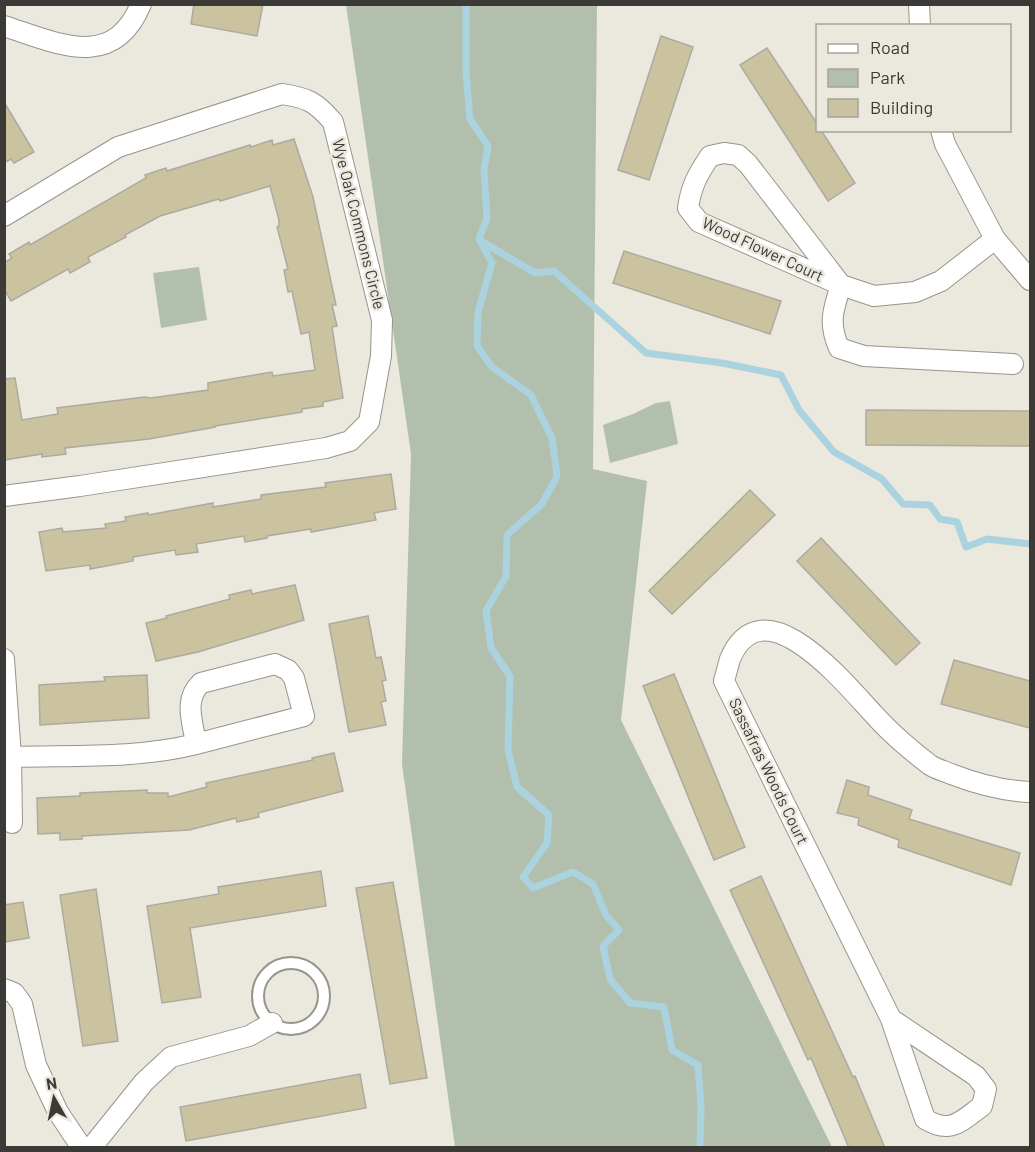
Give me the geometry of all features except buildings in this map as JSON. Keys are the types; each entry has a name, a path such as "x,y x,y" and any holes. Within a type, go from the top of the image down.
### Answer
{"street":[{"path":"4,26 69,46 88,49 107,45 123,32 141,4"},
{"path":"919,4 920,24"},
{"name":"Wye Oak Commons Circle","path":"4,216 118,147 282,94 303,97 319,106 333,122 382,320 381,356 369,422 350,441 326,448 4,496"},
{"path":"942,132 945,144 995,239 1030,280"},
{"name":"Wood Flower Court","path":"841,285 748,164 738,156 724,153 710,156 691,189 688,208 699,222 841,285 874,296 915,292 941,280 995,239"},
{"name":"Wood Flower Court","path":"841,285 831,325 839,348 864,356 1013,364"},
{"name":"Sassafras Woods Court","path":"891,1019 976,1076 986,1089 982,1106 957,1124 937,1127 925,1119 891,1019 724,681 731,658 744,638 764,629 786,634 823,661 881,723 933,766 974,782 1007,791 1030,792"},
{"path":"4,659 11,757 12,823"},
{"path":"11,757 137,754 196,744 304,716 294,678 288,670 275,664 201,683 194,690 189,701 196,744"},
{"path":"4,989 14,993 22,1004 36,1065 58,1112 82,1148"},
{"path":"91,1148 144,1082 171,1057 249,1036 272,1023"}],"lane":[{"path":"286,963 299,964 311,969 320,979 324,991 324,1004 318,1016 309,1025 296,1029 283,1029 272,1023 262,1014 258,1003 259,988 264,977 274,968 286,963"}],"green space":[{"path":"346,5 597,5 593,469 647,481 621,720 832,1147 455,1147 402,764 411,454"},
{"path":"199,267 207,320 161,328 153,273"},
{"path":"670,401 678,444 610,463 603,425 656,403"}],"waterway":[{"path":"466,4 466,73 470,119 488,146 484,170 487,218 479,239 492,263 478,312 477,346 492,367 531,395 552,438 557,476 542,504 507,535 506,576 486,611 491,648 510,676 508,750 517,787 549,815 547,843 523,877 533,888 573,872 593,884 606,915 619,930 603,946 610,979 630,1003 664,1007 672,1050 698,1065 701,1105 700,1148"},
{"path":"481,241 535,273 554,271 646,353 722,363 781,375 799,410 834,452 882,479 903,504 930,505 940,519 957,522 966,547 987,539 1030,544"}]}
